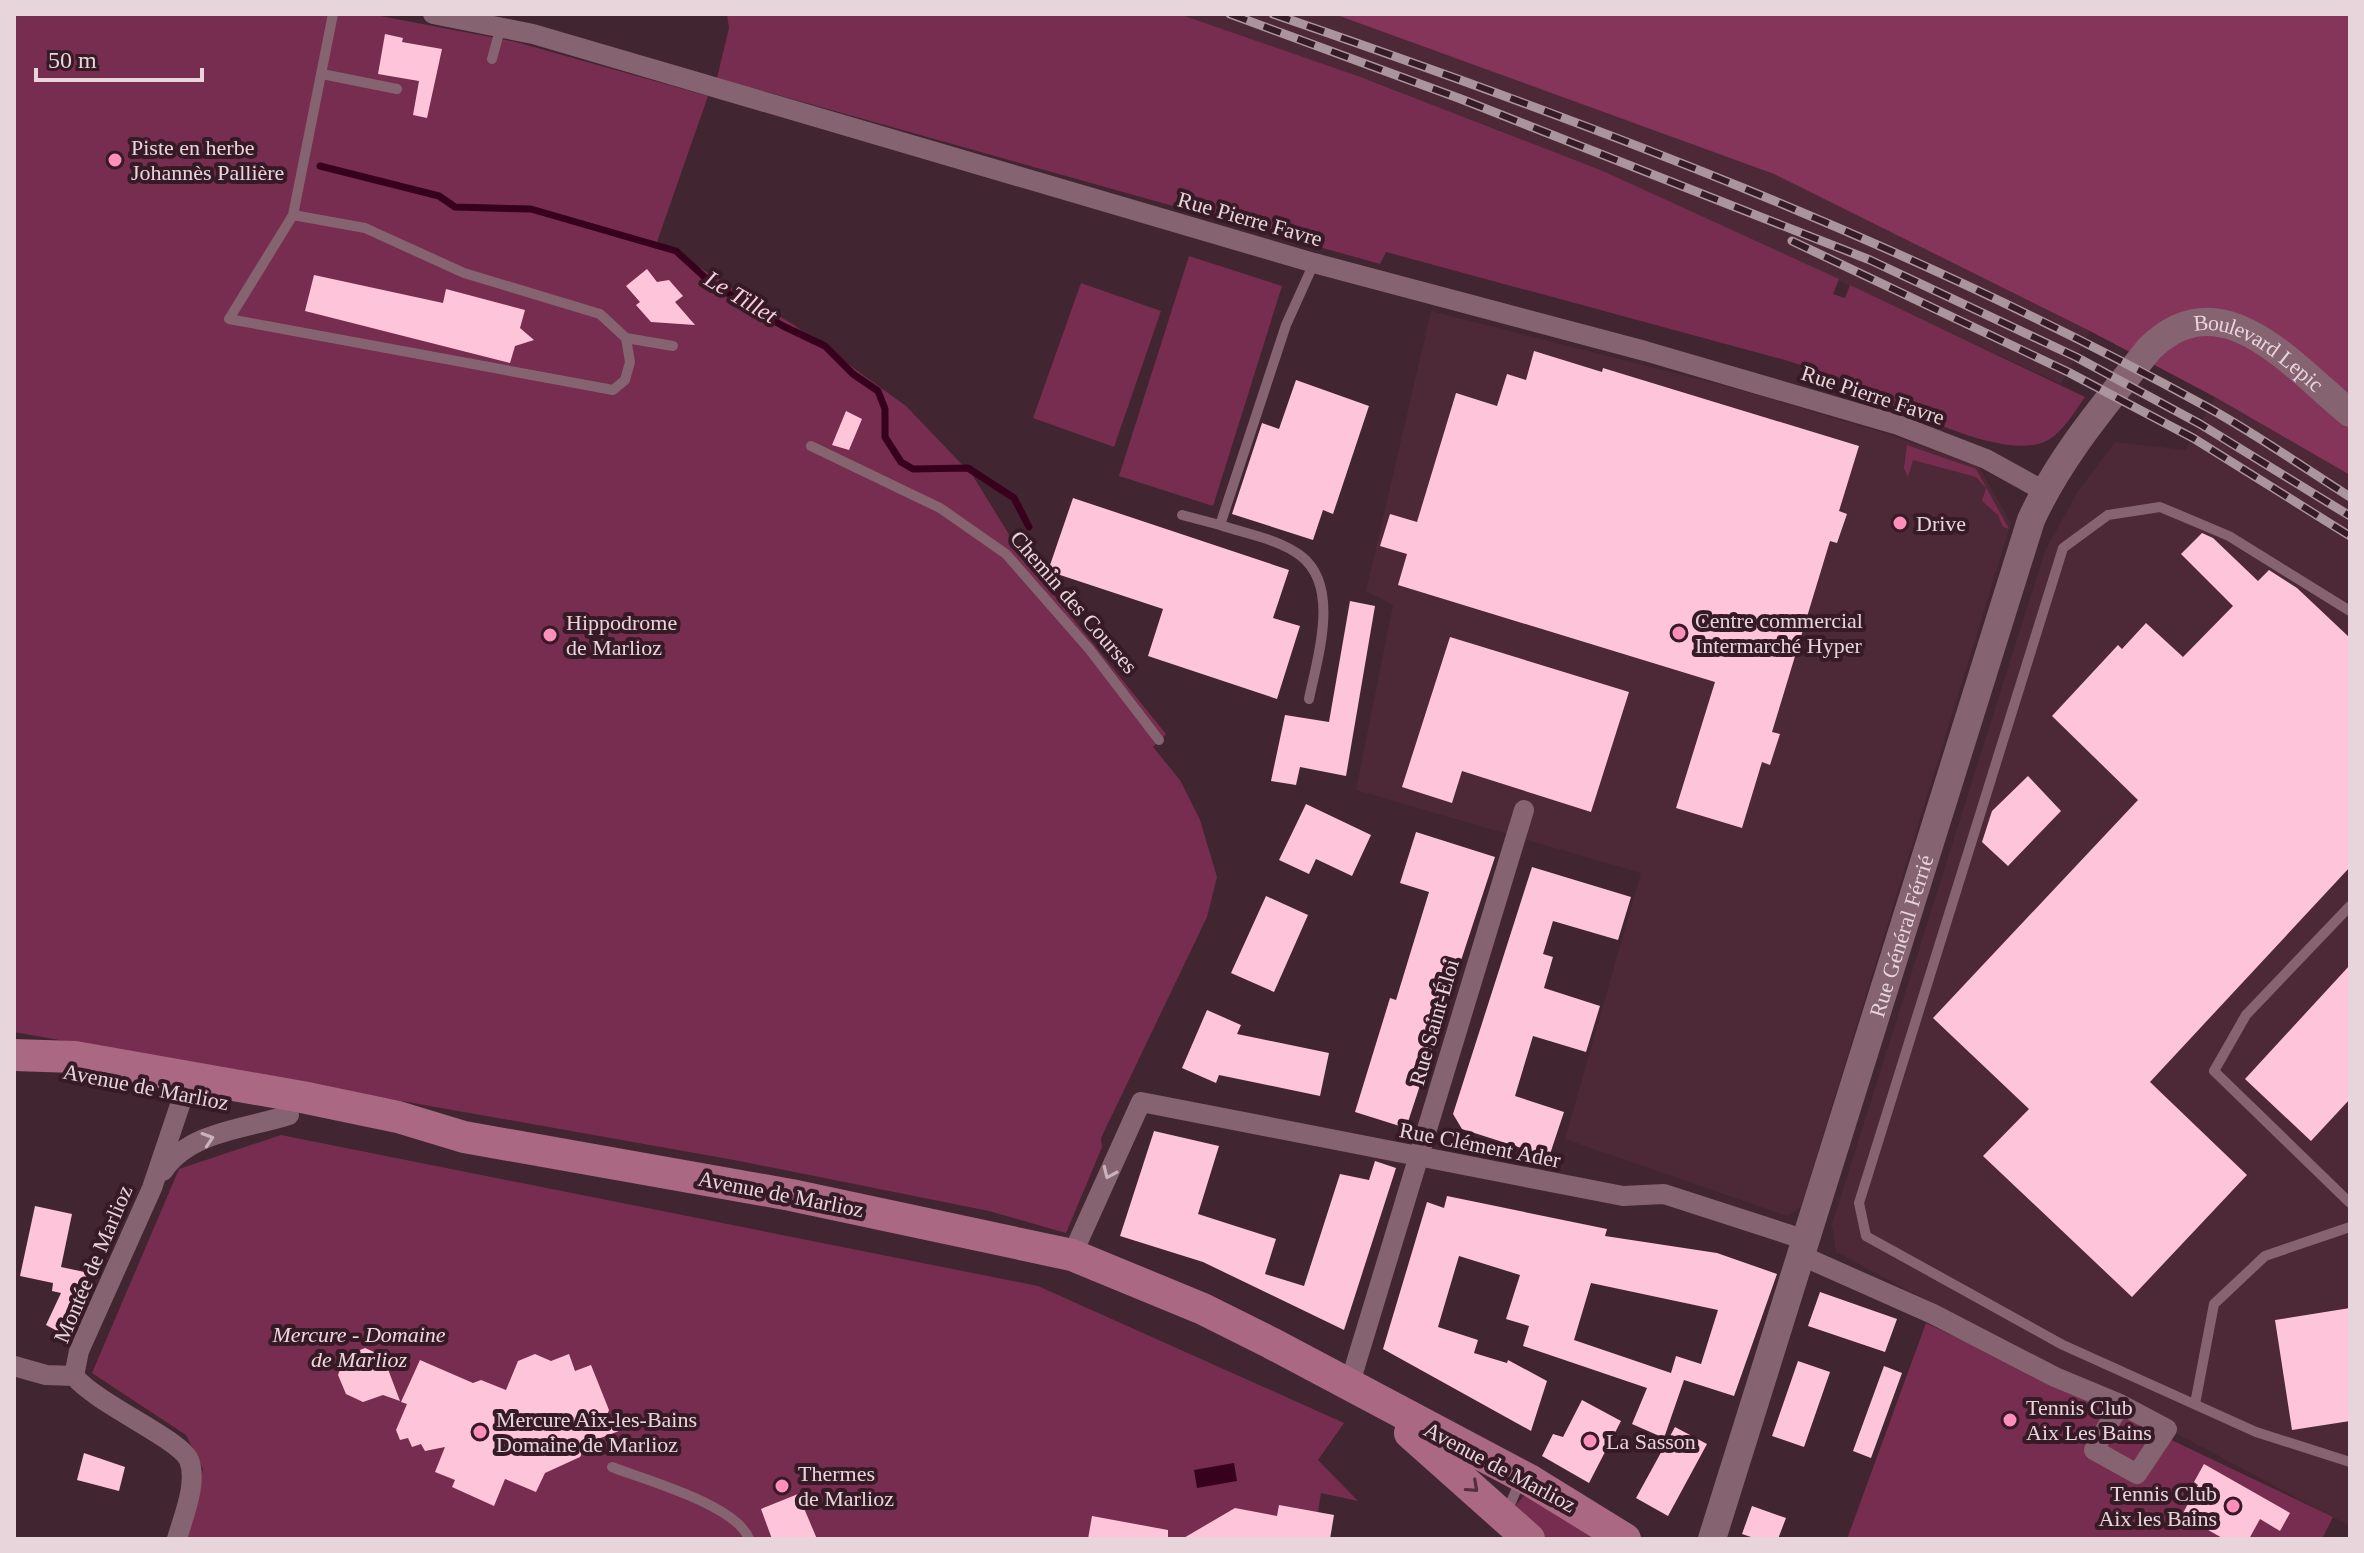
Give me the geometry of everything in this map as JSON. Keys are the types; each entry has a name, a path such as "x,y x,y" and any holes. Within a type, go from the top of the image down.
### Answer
{"main road":[{"name":"Boulevard Lepic","path":"2129,375 2161,337 2176,328 2199,321 2223,321 2254,336 2350,413"},
{"name":"Rue Général Férrié","path":"1709,1533 1803,1248 2031,520 2044,491 2084,432 2129,375"},
{"name":"Avenue de Marlioz","path":"22,1056 66,1075 183,1096 398,1117 464,1137 791,1195 1072,1255 1203,1309 1531,1481 1625,1539"},
{"name":"Avenue de Marlioz","path":"22,1056 75,1057 296,1106"},
{"name":"Avenue de Marlioz","path":"1003,1240 1078,1267 1116,1274"},
{"name":"Avenue de Marlioz","path":"1360,1392 1518,1529"}],"street":[{"name":"Rue Pierre Favre","path":"433,14 501,26 1314,263 1645,351 1898,425 1986,459 2044,491"},
{"name":"Rue Saint-Éloi","path":"1360,1392 1419,1158 1524,810"},
{"name":"Montée de Marlioz","path":"177,1539 191,1487 188,1459 175,1445 88,1392 74,1376 79,1351 152,1188 183,1096"},
{"name":"Rue Clément Ader","path":"1072,1255 1141,1102 1623,1196 1664,1194 1803,1248 2120,1404"},
{"path":"152,1188 175,1153 203,1139 296,1106"},
{"path":"14,1366 46,1375 74,1376"}],"lane":[{"path":"333,14 293,215 229,319 613,390 625,380 630,362 626,338"},
{"path":"492,59 501,26"},
{"path":"322,74 397,89"},
{"path":"293,215 365,228 464,273 600,314 626,338 673,346"},
{"path":"1220,525 1286,325 1314,263"},
{"name":"Chemin des Courses","path":"811,446 940,508 1006,554 1090,650 1159,740"},
{"path":"2350,611 2229,536 2160,507 2108,515 2063,548 1859,1203 1866,1236 2063,1345 2256,1432 2350,1462"},
{"path":"1182,515 1289,549 1303,558 1311,569 1323,606 1309,699"},
{"path":"2350,906 2246,1015 2214,1071 2350,1203"},
{"path":"2195,1404 2214,1304 2265,1256 2350,1227"},
{"path":"612,1467 721,1510 745,1530 749,1539"},
{"path":"1518,1529 1509,1501 1517,1488 1531,1481"}],"shaded area":[{"path":"1179,14 1334,14 1774,174 2090,331 2061,384 1603,171 1358,76"},
{"path":"1334,14 2350,14 2350,475 2215,397 2090,331 1774,174"},
{"path":"1431,311 1737,389 1881,432 1978,466 2011,523 1801,1207 1787,1216 1565,1139 1641,873 1356,790 1393,605 1366,591"},
{"path":"2215,397 2350,475 2350,1526 1836,1252 1832,1224 2045,551 2078,491 2115,442 2186,450"},
{"path":"1234,1463 1237,1481 1197,1488 1194,1470"}],"green space":[{"name":"Hippodrome de Marlioz","path":"14,14 370,14 516,42 708,96 657,242 794,325 906,406 973,476 1023,557 1166,734 1153,747 1180,780 1200,820 1217,877 1207,917 1101,1138 1102,1147 1066,1233 989,1211 734,1160 14,1032"},
{"path":"727,14 1179,14 1358,76 1603,171 1839,279 1833,294 1845,298 1850,285 2085,397 2069,420 2050,439 2034,445 1991,442 1885,403 1886,393 1785,360 1386,252 1380,264 717,78 729,28"},
{"path":"1189,256 1282,286 1213,506 1119,476"},
{"path":"1081,283 1161,311 1114,447 1033,418"},
{"path":"1907,445 1976,469 2009,529 2003,527 1998,515 1982,501 1986,488 1976,477 1913,460 1908,477 1904,468"},
{"name":"Mercure - Domaine de Marlioz","path":"281,1135 1038,1286 1344,1423 1318,1460 1358,1501 1321,1493 1314,1539 186,1539 203,1469 186,1435 92,1373 179,1169"},
{"name":"Tennis Club Aix Les Bains","path":"1926,1323 2333,1517 2322,1539 1847,1539"},
{"path":"1528,1491 1605,1539 1548,1539 1518,1513 1516,1505"}],"building":[{"path":"385,34 403,38 402,42 442,49 427,118 413,115 419,81 378,74"},
{"path":"647,269 657,282 669,280 683,296 675,302 695,325 651,322 636,305 640,302 626,286"},
{"path":"314,275 443,303 446,289 525,310 520,328 534,340 515,346 510,363 305,311"},
{"name":"Centre commercial Intermarché Hyper","path":"1534,351 1602,372 1603,368 1859,446 1839,511 1847,514 1837,543 1830,541 1772,732 1780,734 1770,765 1762,762 1742,828 1676,808 1715,682 1398,585 1407,554 1380,546 1390,514 1417,522 1456,393 1497,406 1507,374 1526,380"},
{"path":"1296,380 1369,406 1333,514 1323,510 1313,540 1232,514 1262,423 1279,429"},
{"path":"846,411 862,419 849,450 832,445"},
{"path":"1073,498 1289,570 1273,618 1300,626 1277,699 1148,656 1163,609 1048,571"},
{"path":"2202,533 2213,538 2258,581 2269,570 2297,588 2350,638 2350,867 2150,1082 2247,1175 2132,1297 1983,1156 2029,1109 1933,1018 2138,800 2052,716 2118,645 2122,649 2146,623 2183,657 2233,606 2181,554"},
{"path":"1350,601 1375,606 1346,776 1300,767 1296,785 1271,781 1285,715 1329,722"},
{"path":"1450,637 1629,692 1591,812 1462,771 1452,803 1402,787"},
{"path":"2028,776 2061,811 2008,866 1982,842 1992,811"},
{"path":"1306,804 1371,835 1352,876 1316,859 1309,874 1279,860"},
{"path":"1416,832 1495,857 1406,1128 1355,1112 1390,998 1396,1000 1429,892 1400,883"},
{"path":"1532,867 1631,897 1618,940 1553,921 1543,954 1553,957 1544,988 1600,1006 1586,1052 1533,1036 1515,1096 1564,1112 1549,1157 1462,1129 1453,1114"},
{"path":"1266,896 1308,915 1274,992 1231,973"},
{"path":"2350,965 2350,1099 2311,1141 2245,1079"},
{"path":"1207,1010 1241,1025 1237,1034 1329,1053 1320,1096 1219,1075 1216,1083 1182,1068"},
{"path":"1154,1131 1219,1146 1198,1214 1276,1239 1265,1274 1304,1286 1340,1174 1369,1180 1375,1161 1396,1168 1344,1330 1203,1262 1120,1236"},
{"path":"1447,1196 1607,1229 1605,1236 1717,1253 1777,1274 1734,1396 1684,1380 1664,1438 1632,1424 1647,1388 1523,1346 1529,1326 1506,1319 1520,1275 1459,1256 1438,1327 1478,1340 1474,1353 1507,1363 1508,1360 1547,1381 1531,1431 1383,1349 1427,1202 1444,1208","holes":["1591,1283 1718,1310 1701,1364 1676,1356 1671,1373 1574,1340"]},
{"path":"35,1206 72,1214 61,1267 94,1274 63,1334 46,1325 61,1293 52,1291 53,1283 20,1276"},
{"path":"1820,1292 1897,1319 1885,1352 1808,1326"},
{"path":"2350,1308 2350,1421 2292,1430 2275,1320"},
{"path":"365,1348 383,1356 400,1401 383,1395 363,1402 346,1394 338,1375 345,1356"},
{"path":"535,1354 551,1361 569,1354 575,1371 591,1365 609,1410 605,1420 643,1422 587,1443 580,1457 545,1473 536,1492 505,1479 494,1506 452,1487 455,1480 435,1472 445,1447 425,1451 421,1444 412,1447 408,1438 400,1440 396,1430 407,1404 401,1402 420,1360 473,1383 481,1380 506,1390 518,1361"},
{"path":"1798,1361 1830,1372 1804,1447 1772,1436"},
{"path":"1884,1366 1902,1373 1871,1458 1853,1451"},
{"name":"La Sasson","path":"1582,1400 1621,1421 1589,1483 1542,1456 1553,1434 1563,1437"},
{"path":"1675,1427 1707,1444 1668,1516 1636,1498"},
{"path":"84,1453 125,1467 119,1491 77,1480"},
{"path":"2204,1464 2290,1513 2280,1531 2260,1519 2249,1539 2224,1539 2182,1515 2198,1485 2194,1482"},
{"path":"798,1494 817,1539 772,1539 761,1509"},
{"path":"1279,1505 1334,1515 1330,1539 1182,1539 1235,1508 1277,1516"},
{"path":"1752,1506 1786,1518 1778,1539 1757,1539 1742,1534"},
{"path":"1092,1516 1168,1530 1168,1539 1088,1539"}],"waterway":[{"name":"Le Tillet","path":"320,166 439,196 455,207 531,209 676,251 711,283 783,326 825,346 853,374 878,391 885,409 885,437 901,462 913,469 968,468 1014,498 1029,527"}],"railway":[{"path":"1230,14 1461,99 1870,260 2076,357 2200,424 2350,516"},
{"path":"1273,14 1631,143 1749,190 1981,292 2207,407 2350,497"},
{"path":"1792,241 2068,372 2193,438 2350,536"}],"place":[{"name":"Piste en herbe Johannès Pallière","path":"115,160"},
{"name":"Drive","path":"1900,523"},
{"name":"Centre commercial Intermarché Hyper","path":"1679,633"},
{"name":"Hippodrome de Marlioz","path":"550,635"},
{"name":"Tennis Club Aix Les Bains","path":"2010,1420"},
{"name":"Mercure Aix-les-Bains Domaine de Marlioz","path":"480,1432"},
{"name":"La Sasson","path":"1590,1441"},
{"name":"Thermes de Marlioz","path":"782,1486"},
{"name":"Tennis Club Aix les Bains","path":"2233,1506"}]}
